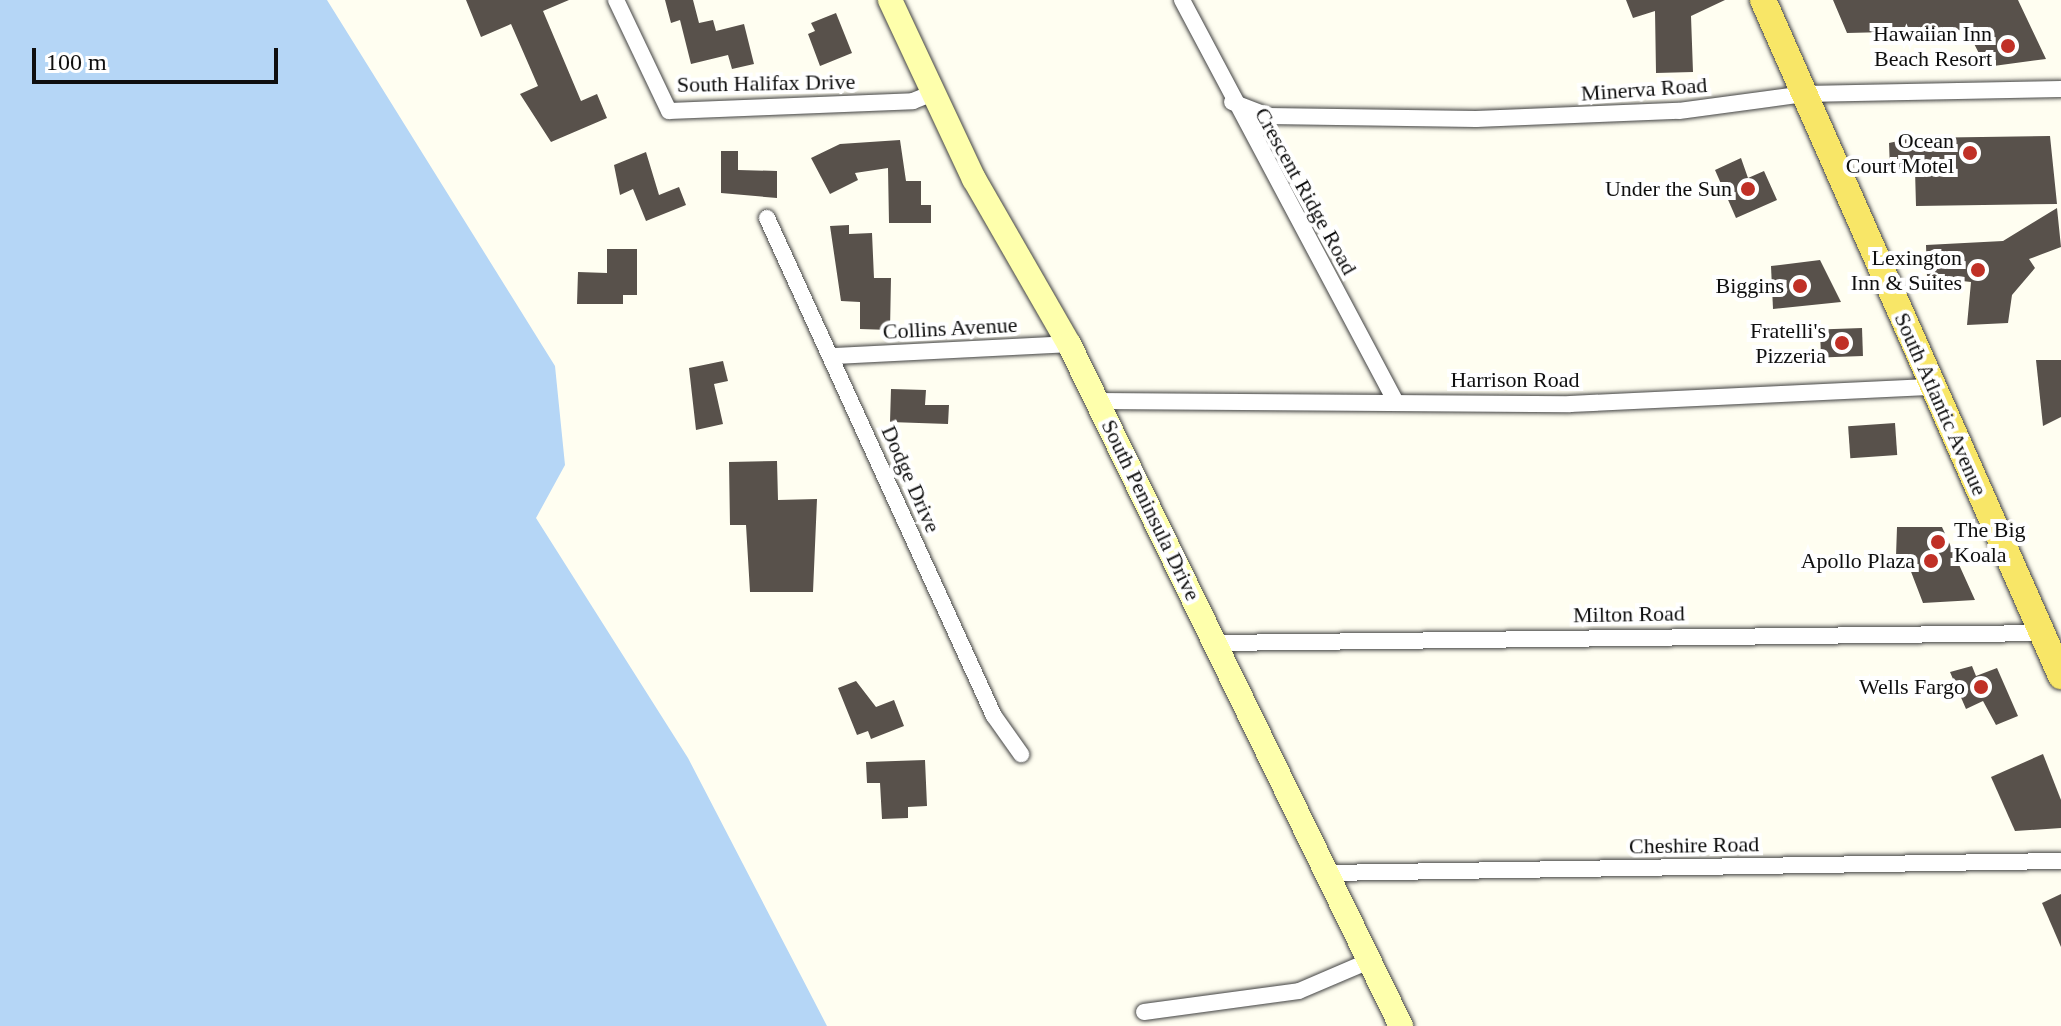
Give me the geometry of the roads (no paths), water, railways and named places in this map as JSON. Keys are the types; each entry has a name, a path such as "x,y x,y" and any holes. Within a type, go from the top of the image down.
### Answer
{"main road":[{"name":"South Peninsula Drive","path":"890,0 933,93 1069,344 1327,873 1367,962 1401,1026"},
{"name":"South Atlantic Avenue","path":"1763,0 2061,676"}],"street":[{"name":"South Halifax Drive","path":"616,0 669,111 913,101 933,93"},
{"name":"Crescent Ridge Road","path":"1182,0 1232,102 1395,401"},
{"name":"Minerva Road","path":"1232,102 1268,116 1490,119 1679,111 1804,94 2061,89"},
{"name":"Dodge Drive","path":"767,218 833,356 956,637 1021,754"},
{"name":"Collins Avenue","path":"833,356 1069,344"},
{"name":"Harrison Road","path":"1096,401 1570,404 1934,387"},
{"name":"Milton Road","path":"1216,643 2042,633"},
{"name":"Cheshire Road","path":"1327,873 2061,861"},
{"path":"1144,1012 1299,991 1367,962"}],"water":[{"path":"0,0 327,0 555,366 565,465 536,518 688,758 827,1026 0,1026"}],"place":[{"name":"Hawaiian Inn Beach Resort","path":"2008,46"},
{"name":"Ocean Court Motel","path":"1970,153"},
{"name":"Under the Sun","path":"1748,189"},
{"name":"Lexington Inn & Suites","path":"1978,270"},
{"name":"Biggins","path":"1800,286"},
{"name":"Fratelli's Pizzeria","path":"1842,343"},
{"name":"The Big Koala","path":"1938,542"},
{"name":"Apollo Plaza","path":"1931,561"},
{"name":"Wells Fargo","path":"1981,687"}]}
